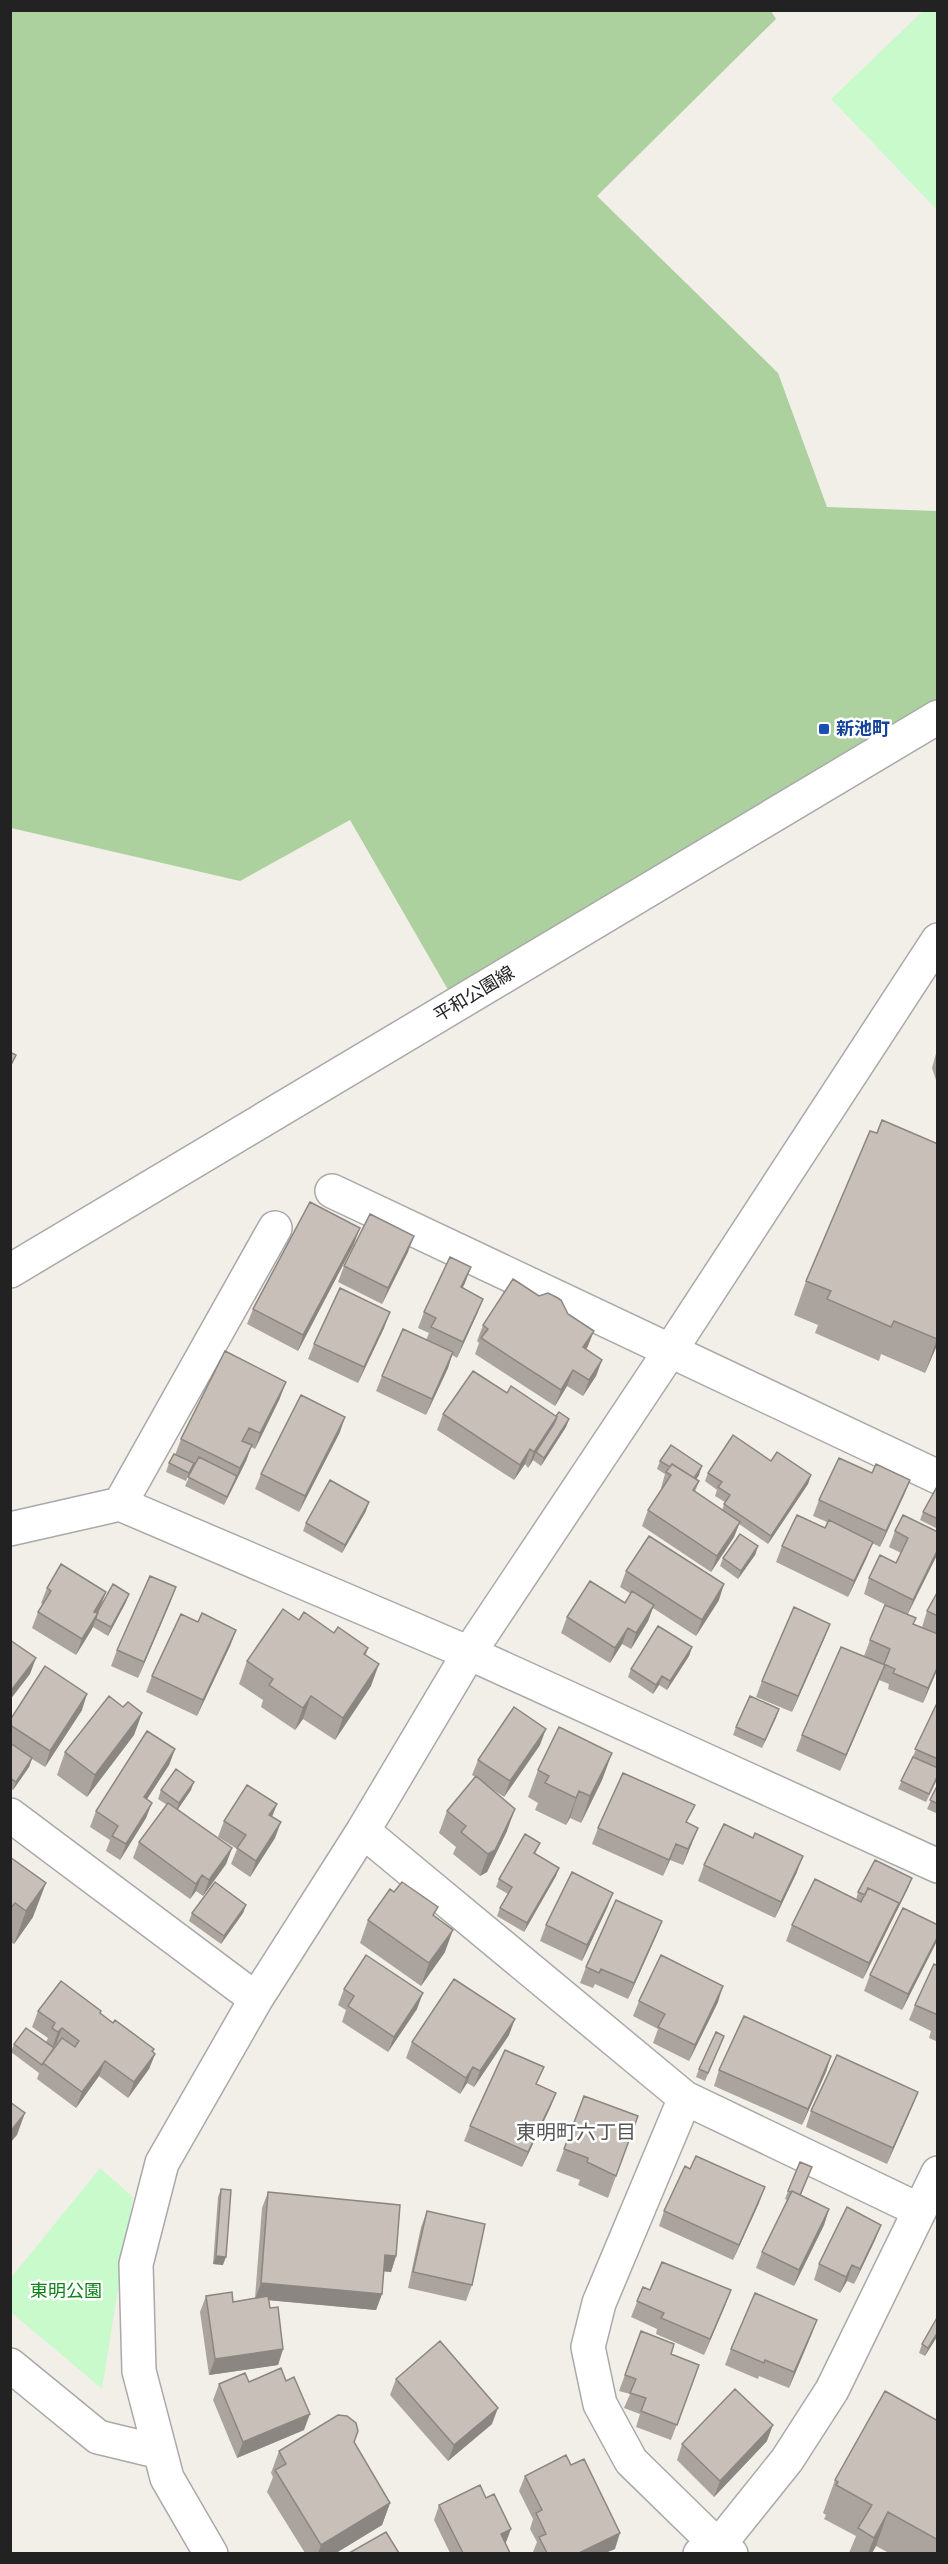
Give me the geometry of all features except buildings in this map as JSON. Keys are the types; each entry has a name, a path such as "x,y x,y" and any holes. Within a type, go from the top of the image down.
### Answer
{"street":[{"name":"平和公園線","path":"10,1271 938,717"},
{"path":"211,2553 167,2478 139,2371 136,2264 162,2163 256,1999 363,1831 469,1653 670,1351 938,940"},
{"path":"333,1191 938,1477"},
{"path":"120,1503 275,1228"},
{"path":"10,1529 120,1503 469,1653 938,1866"},
{"path":"10,1815 256,1999"},
{"path":"363,1831 685,2098 919,2210"},
{"path":"685,2098 599,2303 588,2347 600,2404 631,2461 716,2551 788,2460 832,2390 938,2173"},
{"path":"10,2365 98,2437 160,2452"}],"green space":[{"path":"11,11 771,11 776,19 597,196 778,373 827,507 937,511 937,715 451,995 350,820 240,881 11,828"},
{"path":"923,11 937,11 937,210 831,99"},
{"name":"東明公園","path":"100,2168 133,2197 102,2389 11,2312 10,2279"}],"place":[{"name":"新池町","path":"824,729"}],"district":[{"name":"東明町六丁目","path":"576,2132"}]}
